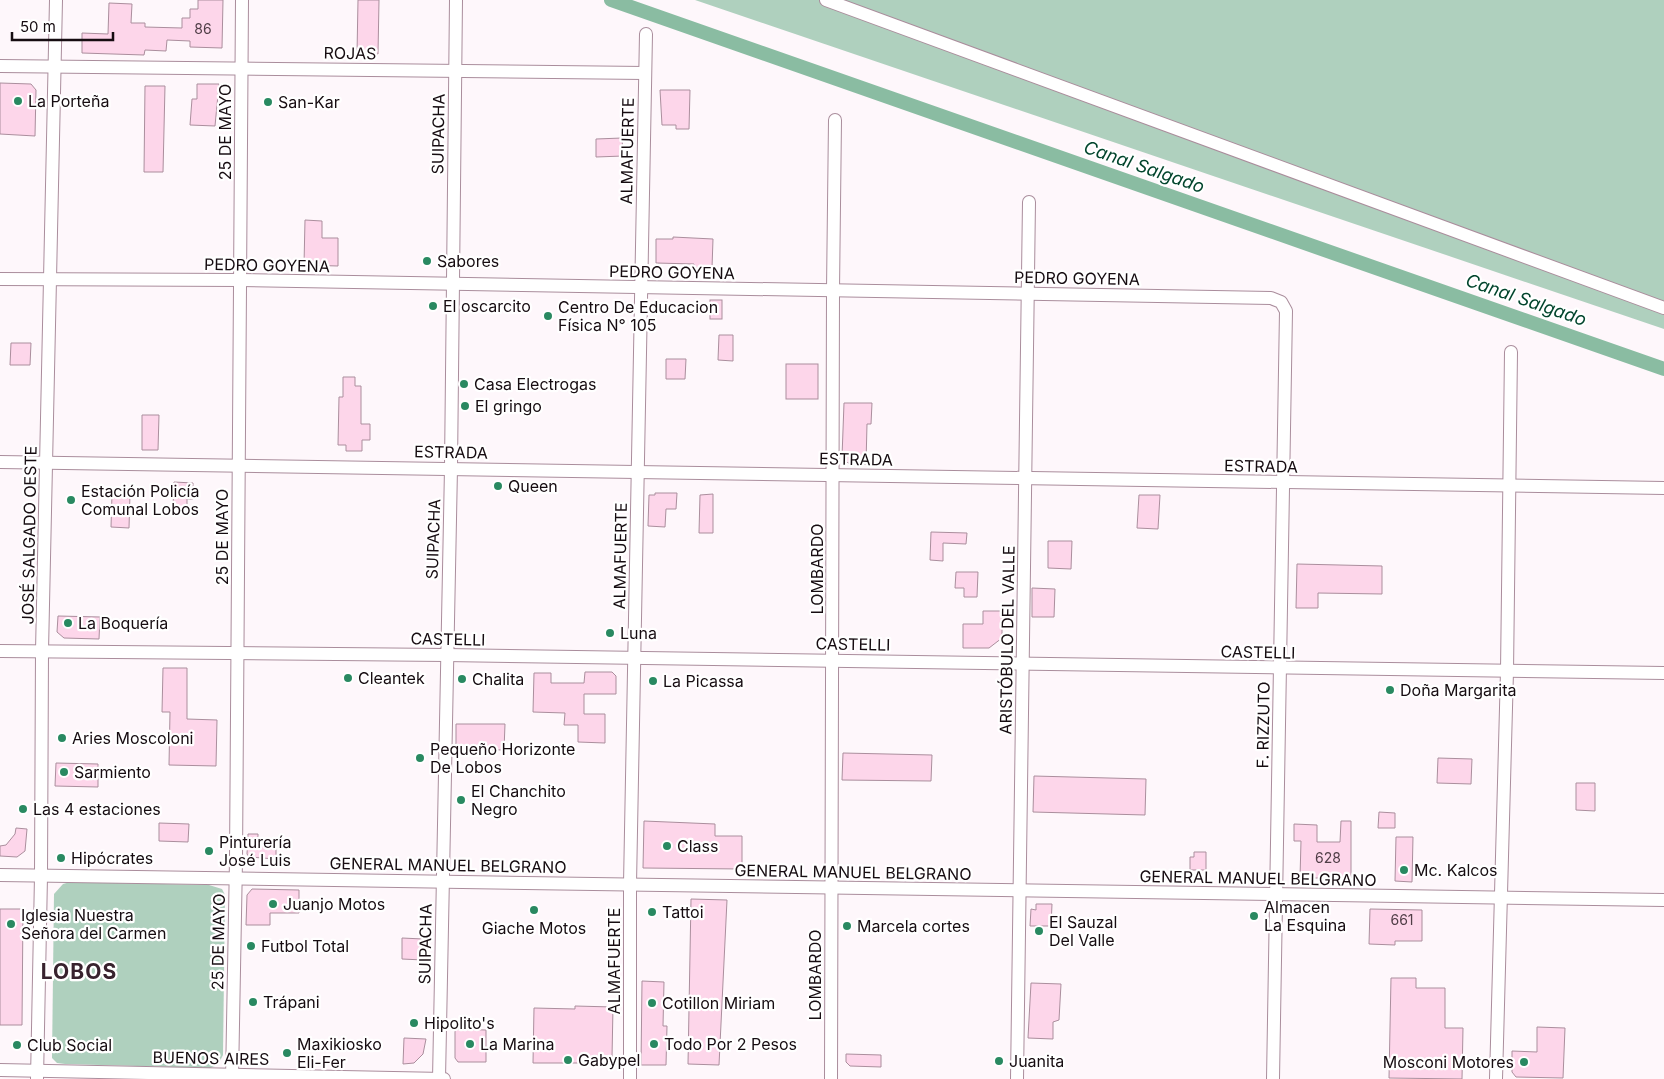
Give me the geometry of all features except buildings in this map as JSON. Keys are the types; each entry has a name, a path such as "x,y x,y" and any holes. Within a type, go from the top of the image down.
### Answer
{"street":[{"name":"JOSÉ SALGADO OESTE","path":"37,1075 42,876 42,651 56,0"},
{"name":"25 DE MAYO","path":"232,1077 242,0"},
{"name":"SUIPACHA","path":"439,1079 451,468 456,0"},
{"path":"826,0 1664,308"},
{"name":"ALMAFUERTE","path":"630,1079 630,884 646,34"},
{"name":"ROJAS","path":"0,66 645,72"},
{"name":"LOMBARDO","path":"832,1079 831,887 835,120"},
{"name":"ARISTÓBULO DEL VALLE","path":"1017,1079 1026,294 1029,202"},
{"name":"PEDRO GOYENA","path":"0,279 240,280 1271,298 1281,302 1286,312"},
{"name":"F. RIZZUTO","path":"1272,1079 1286,312"},
{"path":"1496,1079 1507,671 1511,352"},
{"name":"ESTRADA","path":"0,462 1664,488"},
{"name":"CASTELLI","path":"0,651 635,657 1280,669 1664,672"},
{"name":"GENERAL MANUEL BELGRANO","path":"0,875 1664,900"},
{"name":"BUENOS AIRES","path":"0,1070 37,1075 444,1079"}],"green space":[{"path":"695,0 1664,0 1664,329"},
{"path":"70,882 209,885 222,889 225,895 223,1055 218,1065 210,1068 65,1064 57,1063 52,1058 54,894 63,884"}],"waterway":[{"name":"Canal Salgado","path":"611,0 1664,369"}],"place":[{"name":"La Porteña","path":"18,101"},
{"name":"San-Kar","path":"268,102"},
{"name":"Sabores","path":"427,261"},
{"name":"El oscarcito","path":"433,306"},
{"name":"Centro De Educacion Física N° 105","path":"548,316"},
{"name":"Casa Electrogas","path":"464,384"},
{"name":"El gringo","path":"465,406"},
{"name":"Queen","path":"498,486"},
{"name":"Estación Policía Comunal Lobos","path":"71,500"},
{"name":"La Boquería","path":"68,623"},
{"name":"Luna","path":"610,633"},
{"name":"Cleantek","path":"348,678"},
{"name":"Chalita","path":"462,679"},
{"name":"La Picassa","path":"653,681"},
{"name":"Doña Margarita","path":"1390,690"},
{"name":"Aries Moscoloni","path":"62,738"},
{"name":"Pequeño Horizonte De Lobos","path":"420,758"},
{"name":"Sarmiento","path":"64,772"},
{"name":"El Chanchito Negro","path":"461,800"},
{"name":"Las 4 estaciones","path":"23,809"},
{"name":"Class","path":"667,846"},
{"name":"Pinturería José Luis","path":"209,851"},
{"name":"Hipócrates","path":"61,858"},
{"name":"Mc. Kalcos","path":"1404,870"},
{"name":"Juanjo Motos","path":"273,904"},
{"name":"Giache Motos","path":"534,910"},
{"name":"Tattoi","path":"652,912"},
{"name":"Almacen La Esquina","path":"1254,916"},
{"name":"Iglesia Nuestra Señora del Carmen","path":"11,924"},
{"name":"Marcela cortes","path":"847,926"},
{"name":"El Sauzal Del Valle","path":"1039,931"},
{"name":"Futbol Total","path":"251,946"},
{"name":"Trápani","path":"253,1002"},
{"name":"Cotillon Miriam","path":"652,1003"},
{"name":"Hipolito's","path":"414,1023"},
{"name":"La Marina","path":"470,1044"},
{"name":"Todo Por 2 Pesos","path":"654,1044"},
{"name":"Club Social","path":"17,1045"},
{"name":"Maxikiosko Eli-Fer","path":"287,1053"},
{"name":"Gabypel","path":"568,1060"},
{"name":"Juanita","path":"999,1061"},
{"name":"Mosconi Motores","path":"1524,1062"}],"district":[{"name":"LOBOS","path":"79,972"}]}
